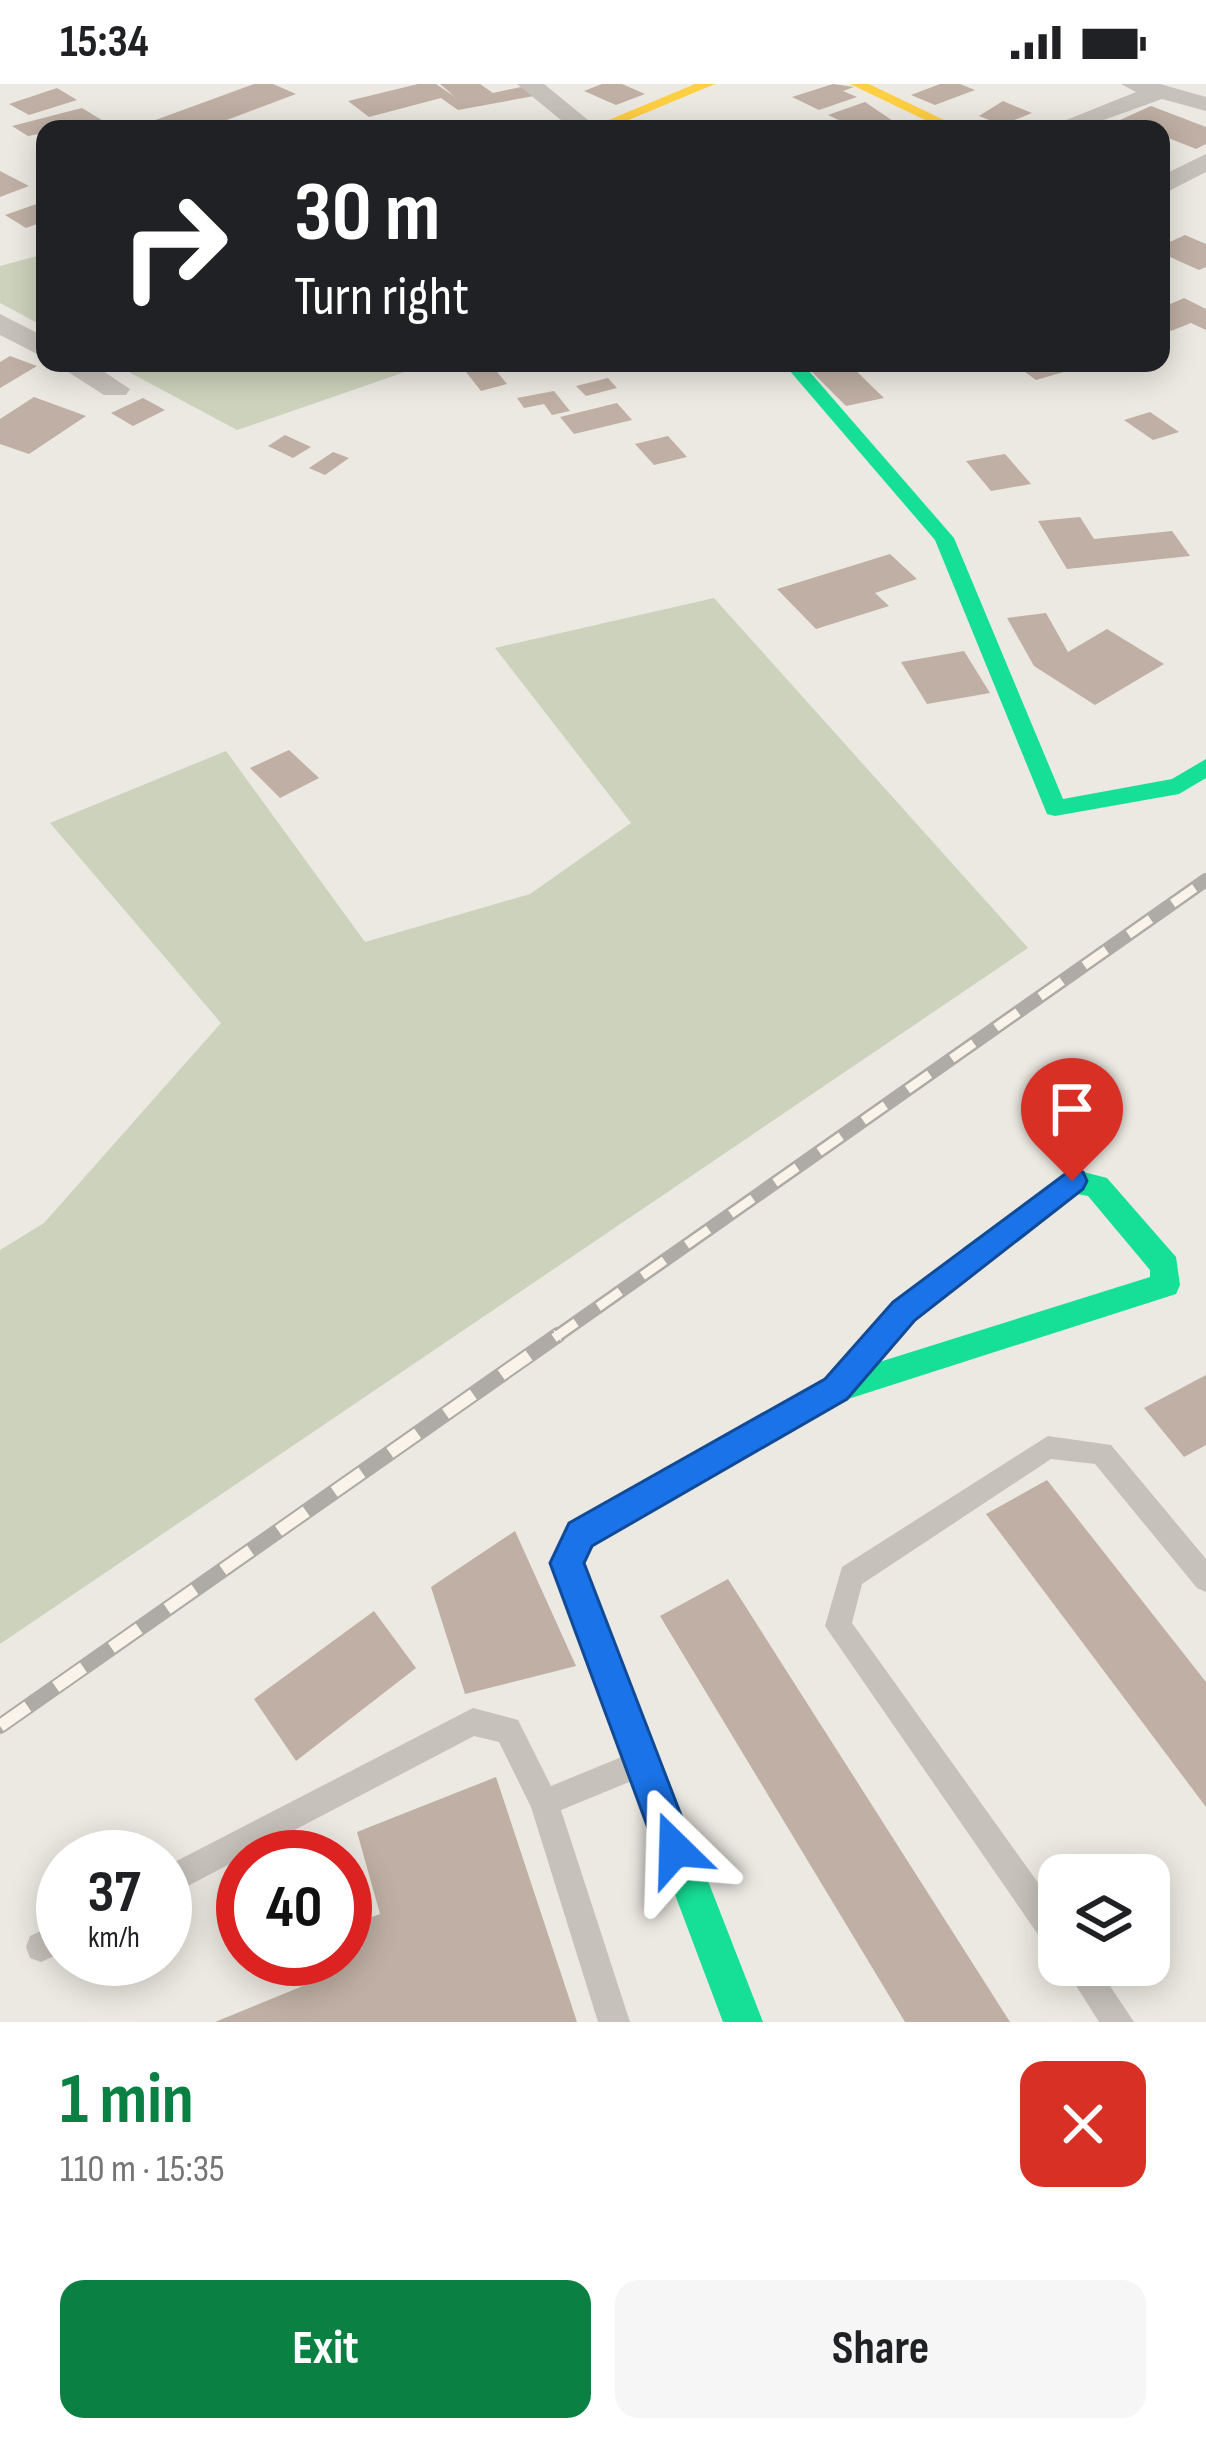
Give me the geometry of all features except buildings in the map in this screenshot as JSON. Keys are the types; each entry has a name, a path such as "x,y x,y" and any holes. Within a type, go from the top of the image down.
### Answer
{"street":[{"path":"529,84 579,120"},
{"path":"614,120 708,84"},
{"path":"856,84 936,120"},
{"path":"1076,120 1145,88 1206,104"},
{"path":"1170,182 1206,162"},
{"path":"0,323 36,344"},
{"path":"85,372 115,389"},
{"path":"799,372 944,538 1055,808 1179,786 1206,767"},
{"path":"742,2022 567,1563 580,1534 836,1389 1143,1295 1165,1285 1165,1266 1097,1186 1072,1181 904,1311 836,1389"}],"lane":[{"path":"1038,1908 838,1626 850,1576 1048,1447 1102,1454 1206,1579"},
{"path":"192,1869 473,1722 508,1730 544,1803 614,2022"},
{"path":"544,1803 640,1763"},
{"path":"1093,1986 1118,2022"}],"green space":[{"path":"36,256 36,322 0,303 0,266"},
{"path":"129,372 405,372 237,430"},
{"path":"714,598 1028,948 0,1644 0,1250 44,1223 221,1023 50,823 226,751 365,942 530,894 631,823 495,648"}],"railway":[{"path":"554,1338 1206,880"},
{"path":"0,1726 558,1335"}],"traffic: fast":[{"path":"800,372 944,538 1055,808 1179,786 1206,767"},
{"path":"743,2022 567,1563 580,1535 836,1389 1165,1285 1165,1266 1097,1186 1072,1181 974,1257"}],"traffic: slow":[{"path":"617,120 708,84"},
{"path":"857,84 936,120"},
{"path":"836,1389 904,1311 974,1257"}],"route":[{"path":"675,1849 567,1563 580,1534 836,1389 904,1311 1072,1181"}]}
